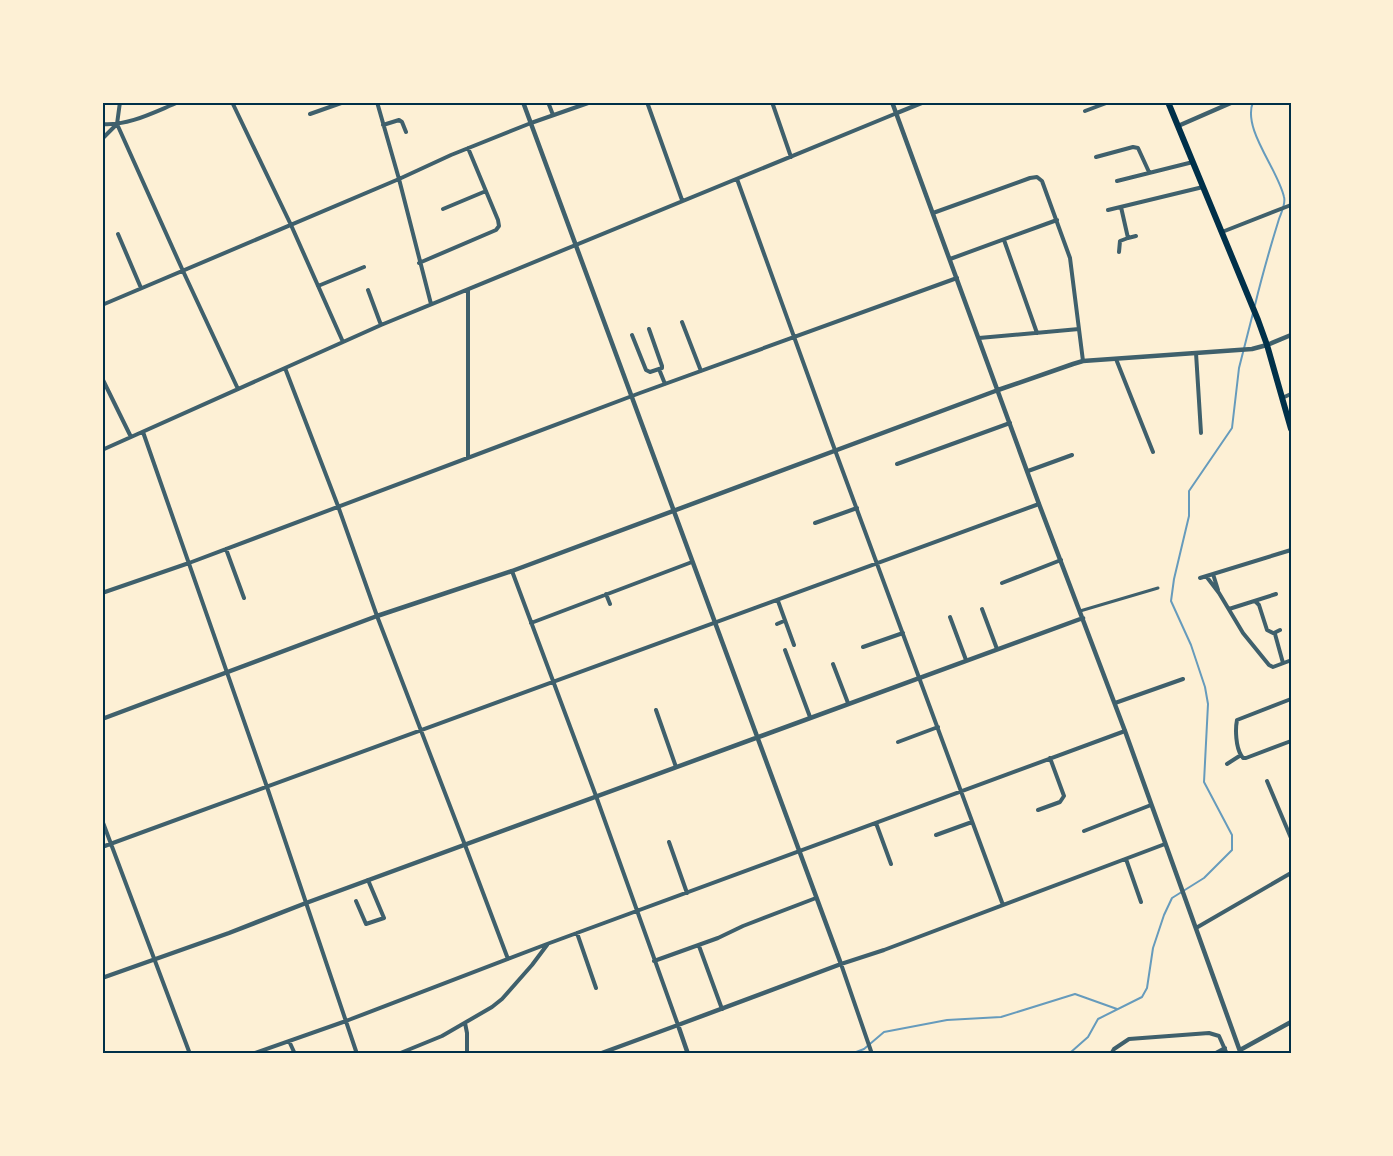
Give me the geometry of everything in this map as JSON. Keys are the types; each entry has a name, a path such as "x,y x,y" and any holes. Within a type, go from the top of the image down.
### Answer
{"main road":[{"path":"1168,102 1258,320 1291,429"}],"street":[{"path":"120,102 117,124 238,389"},
{"path":"102,124 132,121 179,102"},
{"path":"232,102 291,225 343,342"},
{"path":"310,114 344,102"},
{"path":"377,102 431,304"},
{"path":"524,102 872,1054"},
{"path":"548,102 553,115"},
{"path":"102,305 451,155 591,102"},
{"path":"647,102 682,201"},
{"path":"772,102 791,157"},
{"path":"892,102 1125,731 1240,1052 1291,1022"},
{"path":"102,450 381,325 924,102"},
{"path":"1085,111 1109,102"},
{"path":"1178,126 1233,102"},
{"path":"383,125 399,120 406,132"},
{"path":"102,139 117,124"},
{"path":"1096,157 1134,147 1138,148 1149,172"},
{"path":"419,263 496,230 499,226 468,148"},
{"path":"1117,181 1193,162"},
{"path":"933,213 1030,178 1037,177 1042,181 1070,255 1083,362"},
{"path":"737,179 1003,905"},
{"path":"1108,210 1203,187"},
{"path":"443,209 486,191"},
{"path":"1222,232 1291,205"},
{"path":"1121,207 1128,238"},
{"path":"950,259 1057,220"},
{"path":"118,234 141,288"},
{"path":"1119,252 1120,241 1136,236"},
{"path":"1004,240 1037,333"},
{"path":"318,286 364,267"},
{"path":"102,593 189,563 632,396 957,278"},
{"path":"468,289 468,457"},
{"path":"368,290 381,325"},
{"path":"682,322 700,371"},
{"path":"632,335 646,370 650,372 662,368 649,329"},
{"path":"979,338 1079,329"},
{"path":"102,719 377,616 512,572 998,390 1083,362 1252,349 1291,334"},
{"path":"1196,353 1202,433"},
{"path":"1116,359 1153,452"},
{"path":"285,368 508,959"},
{"path":"659,369 665,384"},
{"path":"102,378 131,437"},
{"path":"1282,398 1291,394"},
{"path":"897,464 1010,423"},
{"path":"143,432 357,1054"},
{"path":"1028,471 1072,455"},
{"path":"102,847 1040,504"},
{"path":"815,523 856,508"},
{"path":"226,549 244,598"},
{"path":"1289,661 1272,667 1269,665 1243,633 1219,593 1203,577 1291,550"},
{"path":"1002,582 1061,561"},
{"path":"531,623 692,562"},
{"path":"512,572 596,796 688,1054"},
{"path":"1213,574 1219,593"},
{"path":"1080,611 1158,588"},
{"path":"606,594 610,604"},
{"path":"1229,609 1276,594"},
{"path":"778,600 794,645"},
{"path":"1255,601 1259,605 1267,630 1274,633 1280,630"},
{"path":"982,609 997,649"},
{"path":"950,617 966,660"},
{"path":"102,978 1083,618"},
{"path":"777,624 784,621"},
{"path":"863,647 903,633"},
{"path":"1274,633 1283,663"},
{"path":"785,650 810,717"},
{"path":"833,664 848,703"},
{"path":"1114,703 1183,679"},
{"path":"1291,699 1237,720 1236,725 1239,751 1243,758 1291,741"},
{"path":"656,710 676,767"},
{"path":"898,742 938,727"},
{"path":"252,1054 1125,731"},
{"path":"1227,764 1241,755"},
{"path":"1038,810 1060,802 1064,796 1050,759"},
{"path":"1267,781 1291,838"},
{"path":"1084,831 1151,805"},
{"path":"102,820 190,1054"},
{"path":"936,835 972,822"},
{"path":"876,823 891,864"},
{"path":"669,842 687,893"},
{"path":"599,1054 1165,844"},
{"path":"1126,860 1141,902"},
{"path":"1196,928 1291,873"},
{"path":"356,901 366,924 384,918 368,880"},
{"path":"654,962 816,898"},
{"path":"578,933 596,988"},
{"path":"398,1054 442,1036 502,999 547,944"},
{"path":"699,946 722,1009"},
{"path":"465,1023 467,1054"},
{"path":"1111,1054 1114,1049 1129,1039 1209,1033 1219,1036 1227,1054"},
{"path":"289,1041 294,1054"},
{"path":"1214,1054 1225,1048"}],"waterway":[{"path":"1253,102 1251,113 1256,137 1280,186 1284,200 1255,305"},
{"path":"1071,1054 1088,1037 1098,1019 1142,997 1147,988 1153,948 1172,898 1204,878 1232,850 1232,835 1204,782 1208,704 1205,687 1191,645 1171,601 1189,516 1189,491 1232,428 1239,368 1253,313"},
{"path":"851,1054 864,1049 884,1032 947,1020 1001,1017 1075,994 1117,1009"}]}
